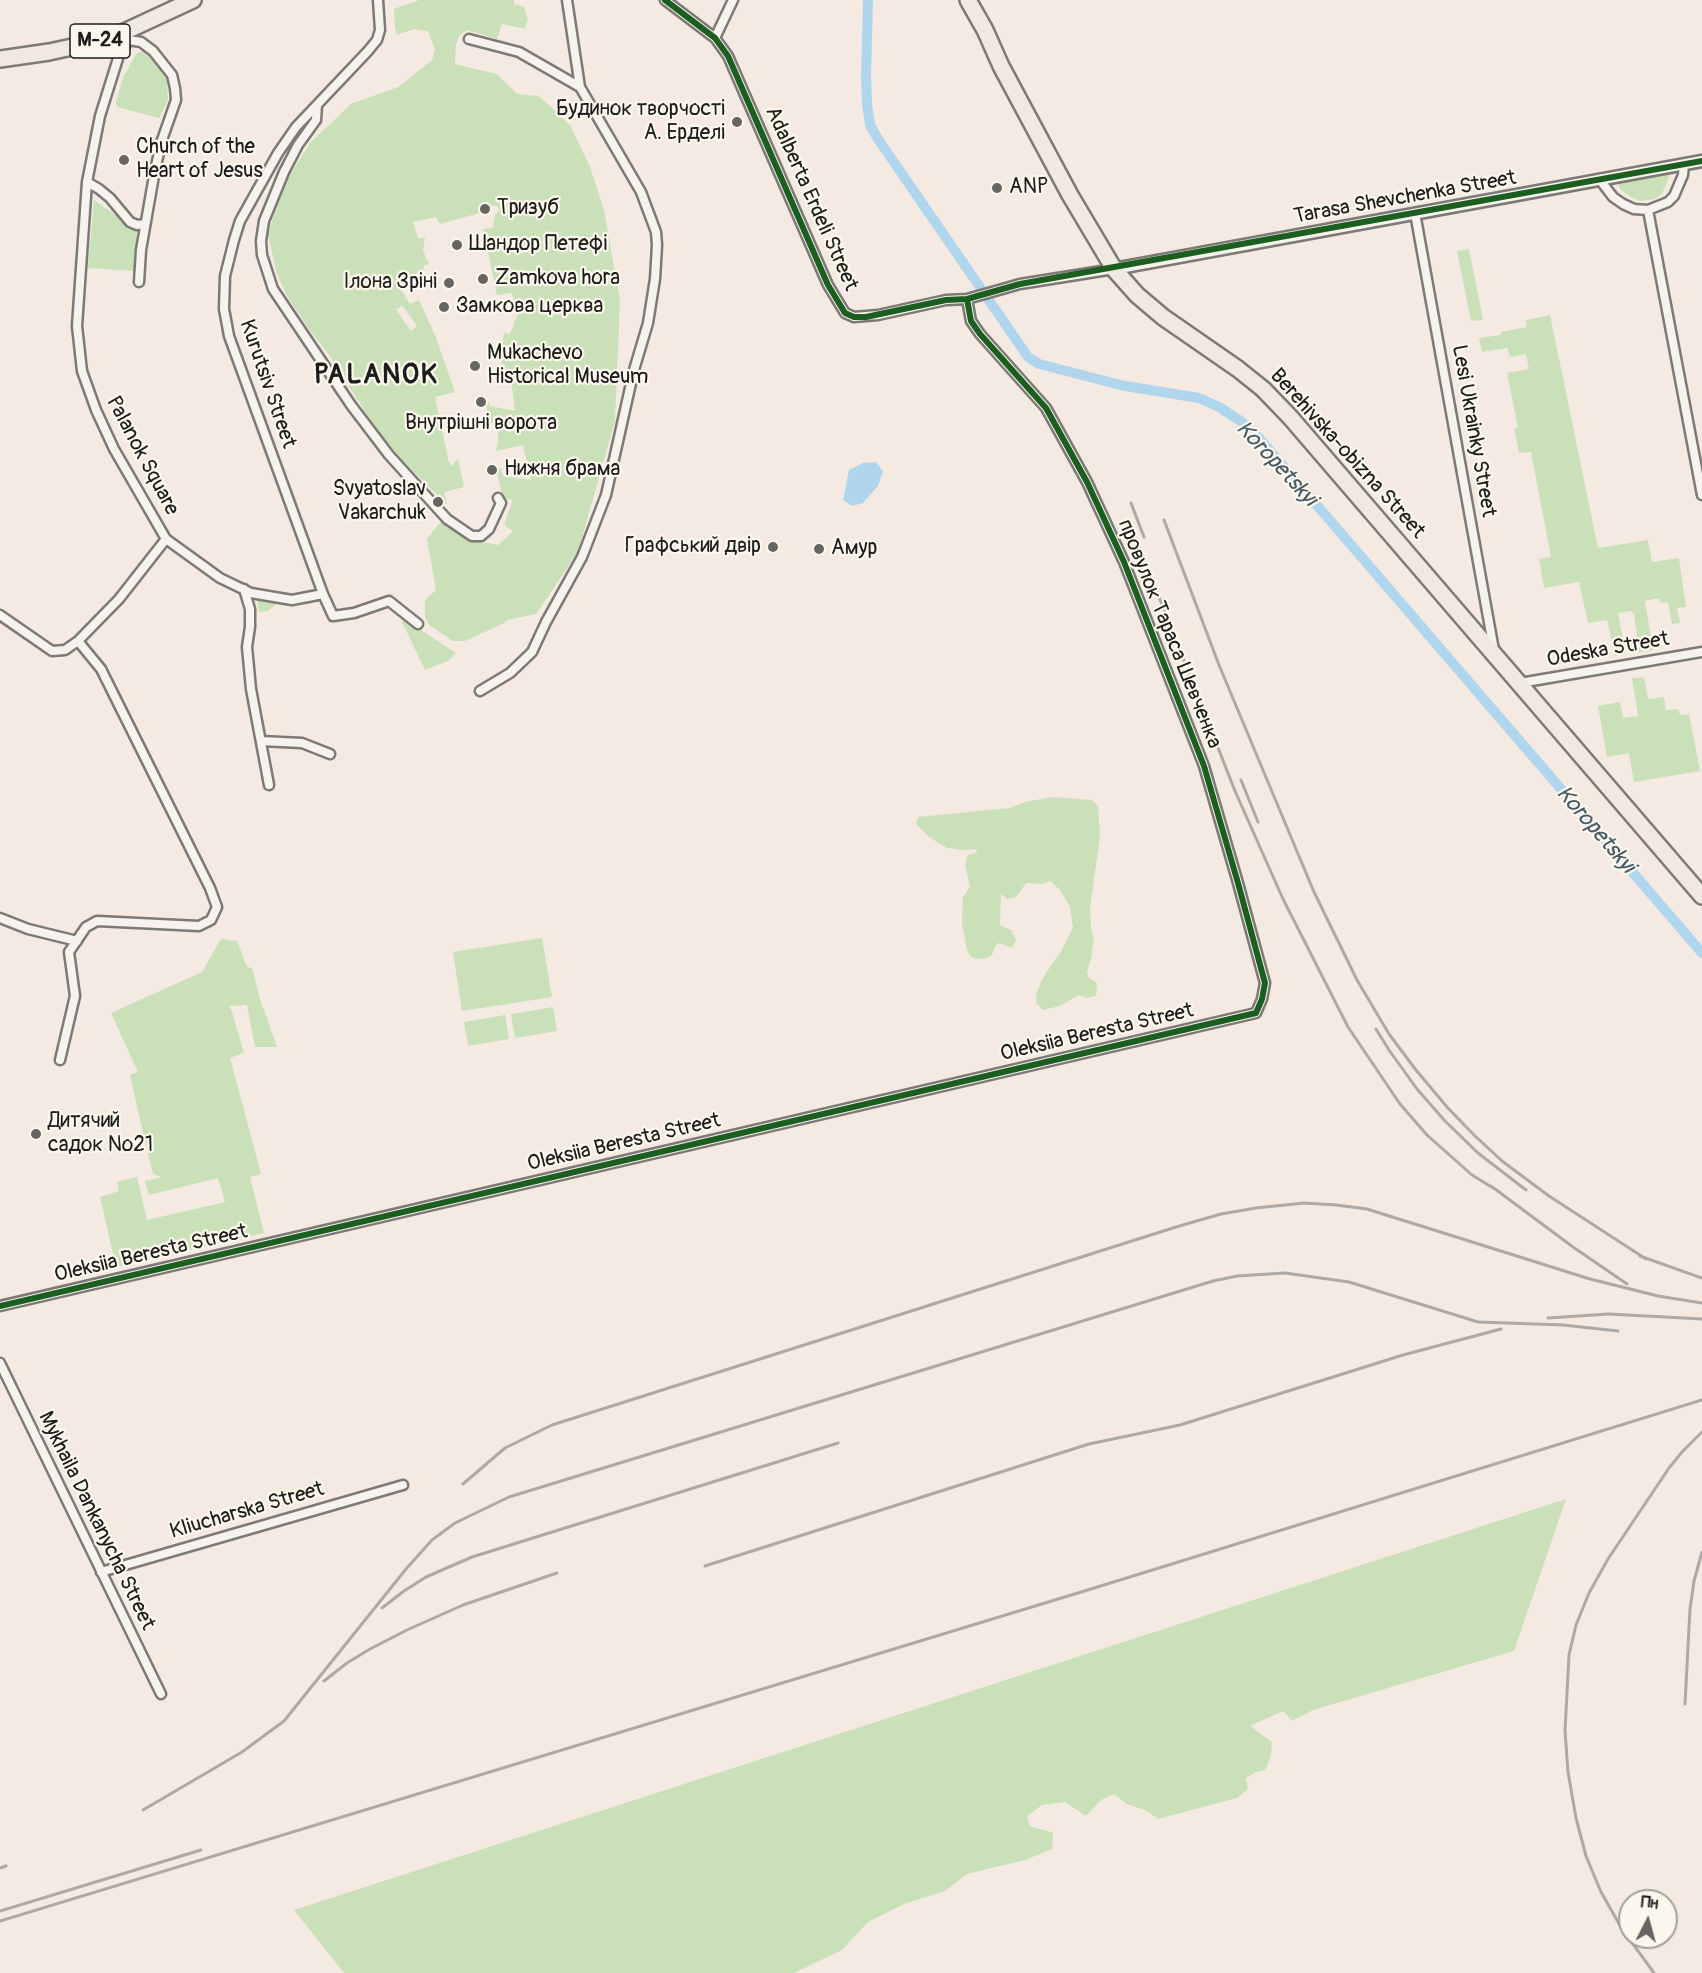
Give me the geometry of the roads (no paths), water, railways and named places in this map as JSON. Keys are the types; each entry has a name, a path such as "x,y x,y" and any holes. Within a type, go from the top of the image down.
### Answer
{"highway":[{"name":"М-24","path":"0,59 126,36 193,0"},
{"name":"Berehivska-obizna Street","path":"968,0 1070,195 1114,268 1137,295 1263,389 1318,449 1702,897"}],"street":[{"name":"Kurutsiv Street","path":"378,0 380,30 377,40 296,128 278,153 240,221 225,276 224,309 229,336 333,616 354,613 389,601 418,624"},
{"path":"480,691 510,673 532,652 582,557 606,495 652,299 657,245 654,225 641,192 580,87 567,0"},
{"name":"Adalberta Erdeli Street","path":"664,0 715,38 728,56 828,285 845,313 854,317 866,317 1114,268"},
{"path":"715,38 733,0"},
{"name":"Palanok Square","path":"126,36 100,116 87,182 77,326 82,371 96,410 114,449 166,539 220,578 251,593 292,600 323,594"},
{"path":"126,36 141,42 153,51 172,75 176,100 162,140 145,224 139,282"},
{"path":"469,39 519,52 580,87"},
{"path":"317,105 316,120 298,145 284,172 264,221 261,241 262,255 273,289 351,405 388,455 447,519 472,536 481,536 489,529 501,503 498,498"},
{"name":"Tarasa Shevchenka Street","path":"1114,268 1702,161"},
{"path":"1600,180 1613,197 1623,204 1634,209 1648,210 1668,202 1674,196 1683,175 1684,164"},
{"path":"87,182 99,189 130,222 137,225 145,224"},
{"path":"1648,210 1702,495"},
{"name":"Lesi Ukrainky Street","path":"1415,213 1495,656"},
{"name":"провулок Тараса Шевченка","path":"970,298 971,321 1046,408 1091,491 1124,562 1204,766 1265,983 1256,1013"},
{"path":"0,615 52,651 65,650 78,641 119,598 166,539"},
{"path":"244,589 250,609 247,647 251,689 269,785"},
{"path":"60,1060 75,996 69,952 86,927 97,921 200,926 211,920 217,907 210,888 101,669 78,641"},
{"name":"Odeska Street","path":"1520,683 1702,652"},
{"path":"261,741 302,743 330,754"},
{"path":"0,918 28,929 77,941"},
{"name":"Oleksiia Beresta Street","path":"0,1306 1256,1013"},
{"name":"Mykhaila Dankanycha Street","path":"0,1363 160,1694"},
{"name":"Kliucharska Street","path":"100,1572 403,1485"}],"water":[{"path":"876,462 883,471 878,486 863,503 852,506 843,500 849,470 863,463"}],"waterway":[{"name":"Koropetskyi","path":"868,0 866,77 870,125 1028,357 1039,364 1125,386 1199,398 1219,407 1242,422 1260,439 1702,953"}],"railway":[{"path":"1131,503 1144,537"},
{"path":"1164,520 1219,665 1314,892 1357,980 1389,1034 1447,1107 1502,1161 1549,1196 1646,1259"},
{"path":"1132,528 1235,791 1283,899 1348,1027 1400,1104 1427,1135 1472,1175 1498,1191"},
{"path":"1241,780 1258,822"},
{"path":"1376,1029 1417,1089 1445,1121 1478,1153 1526,1190"},
{"path":"1491,1186 1627,1284"},
{"path":"463,1484 505,1448 552,1425 1176,1227 1221,1214 1256,1208 1304,1203 1367,1209 1590,1279 1658,1296 1702,1303"},
{"path":"1640,1256 1702,1278"},
{"path":"143,1810 242,1752 284,1721 432,1540 455,1523 509,1497 1213,1281 1237,1276 1285,1273 1349,1282 1478,1322 1563,1325 1618,1331"},
{"path":"1548,1318 1609,1314 1702,1319"},
{"path":"705,1566 1089,1444 1180,1425 1403,1355 1501,1329"},
{"path":"0,1921 1091,1589 1702,1400"},
{"path":"1654,1973 1622,1929 1601,1892 1586,1856 1576,1818 1568,1772 1565,1731 1569,1655 1576,1625 1589,1593 1608,1559 1669,1468 1702,1432"},
{"path":"382,1608 426,1577 472,1557 838,1443"},
{"path":"1685,1704 1690,1609 1694,1581 1702,1552"},
{"path":"324,1681 347,1663 407,1630 463,1605 557,1573"},
{"path":"0,1911 201,1850"},
{"path":"0,1868 6,1866"}],"place":[{"name":"Будинок творчості А. Ерделі","path":"737,122"},
{"name":"Church of the Heart of Jesus","path":"124,160"},
{"name":"ANP","path":"997,188"},
{"name":"Тризуб","path":"485,209"},
{"name":"Шандор Петефі","path":"457,245"},
{"name":"Zamkova hora","path":"483,279"},
{"name":"Ілона Зріні","path":"449,283"},
{"name":"Замкова церква","path":"444,307"},
{"name":"Mukachevo Historical Museum","path":"475,366"},
{"name":"Внутрішні ворота","path":"481,402"},
{"name":"Нижня брама","path":"492,470"},
{"name":"Svyatoslav Vakarchuk","path":"438,502"},
{"name":"Графський двір","path":"773,547"},
{"name":"Амур","path":"819,549"},
{"name":"Дитячий садок №21","path":"36,1134"}],"district":[{"name":"PALANOK","path":"376,376"}]}
